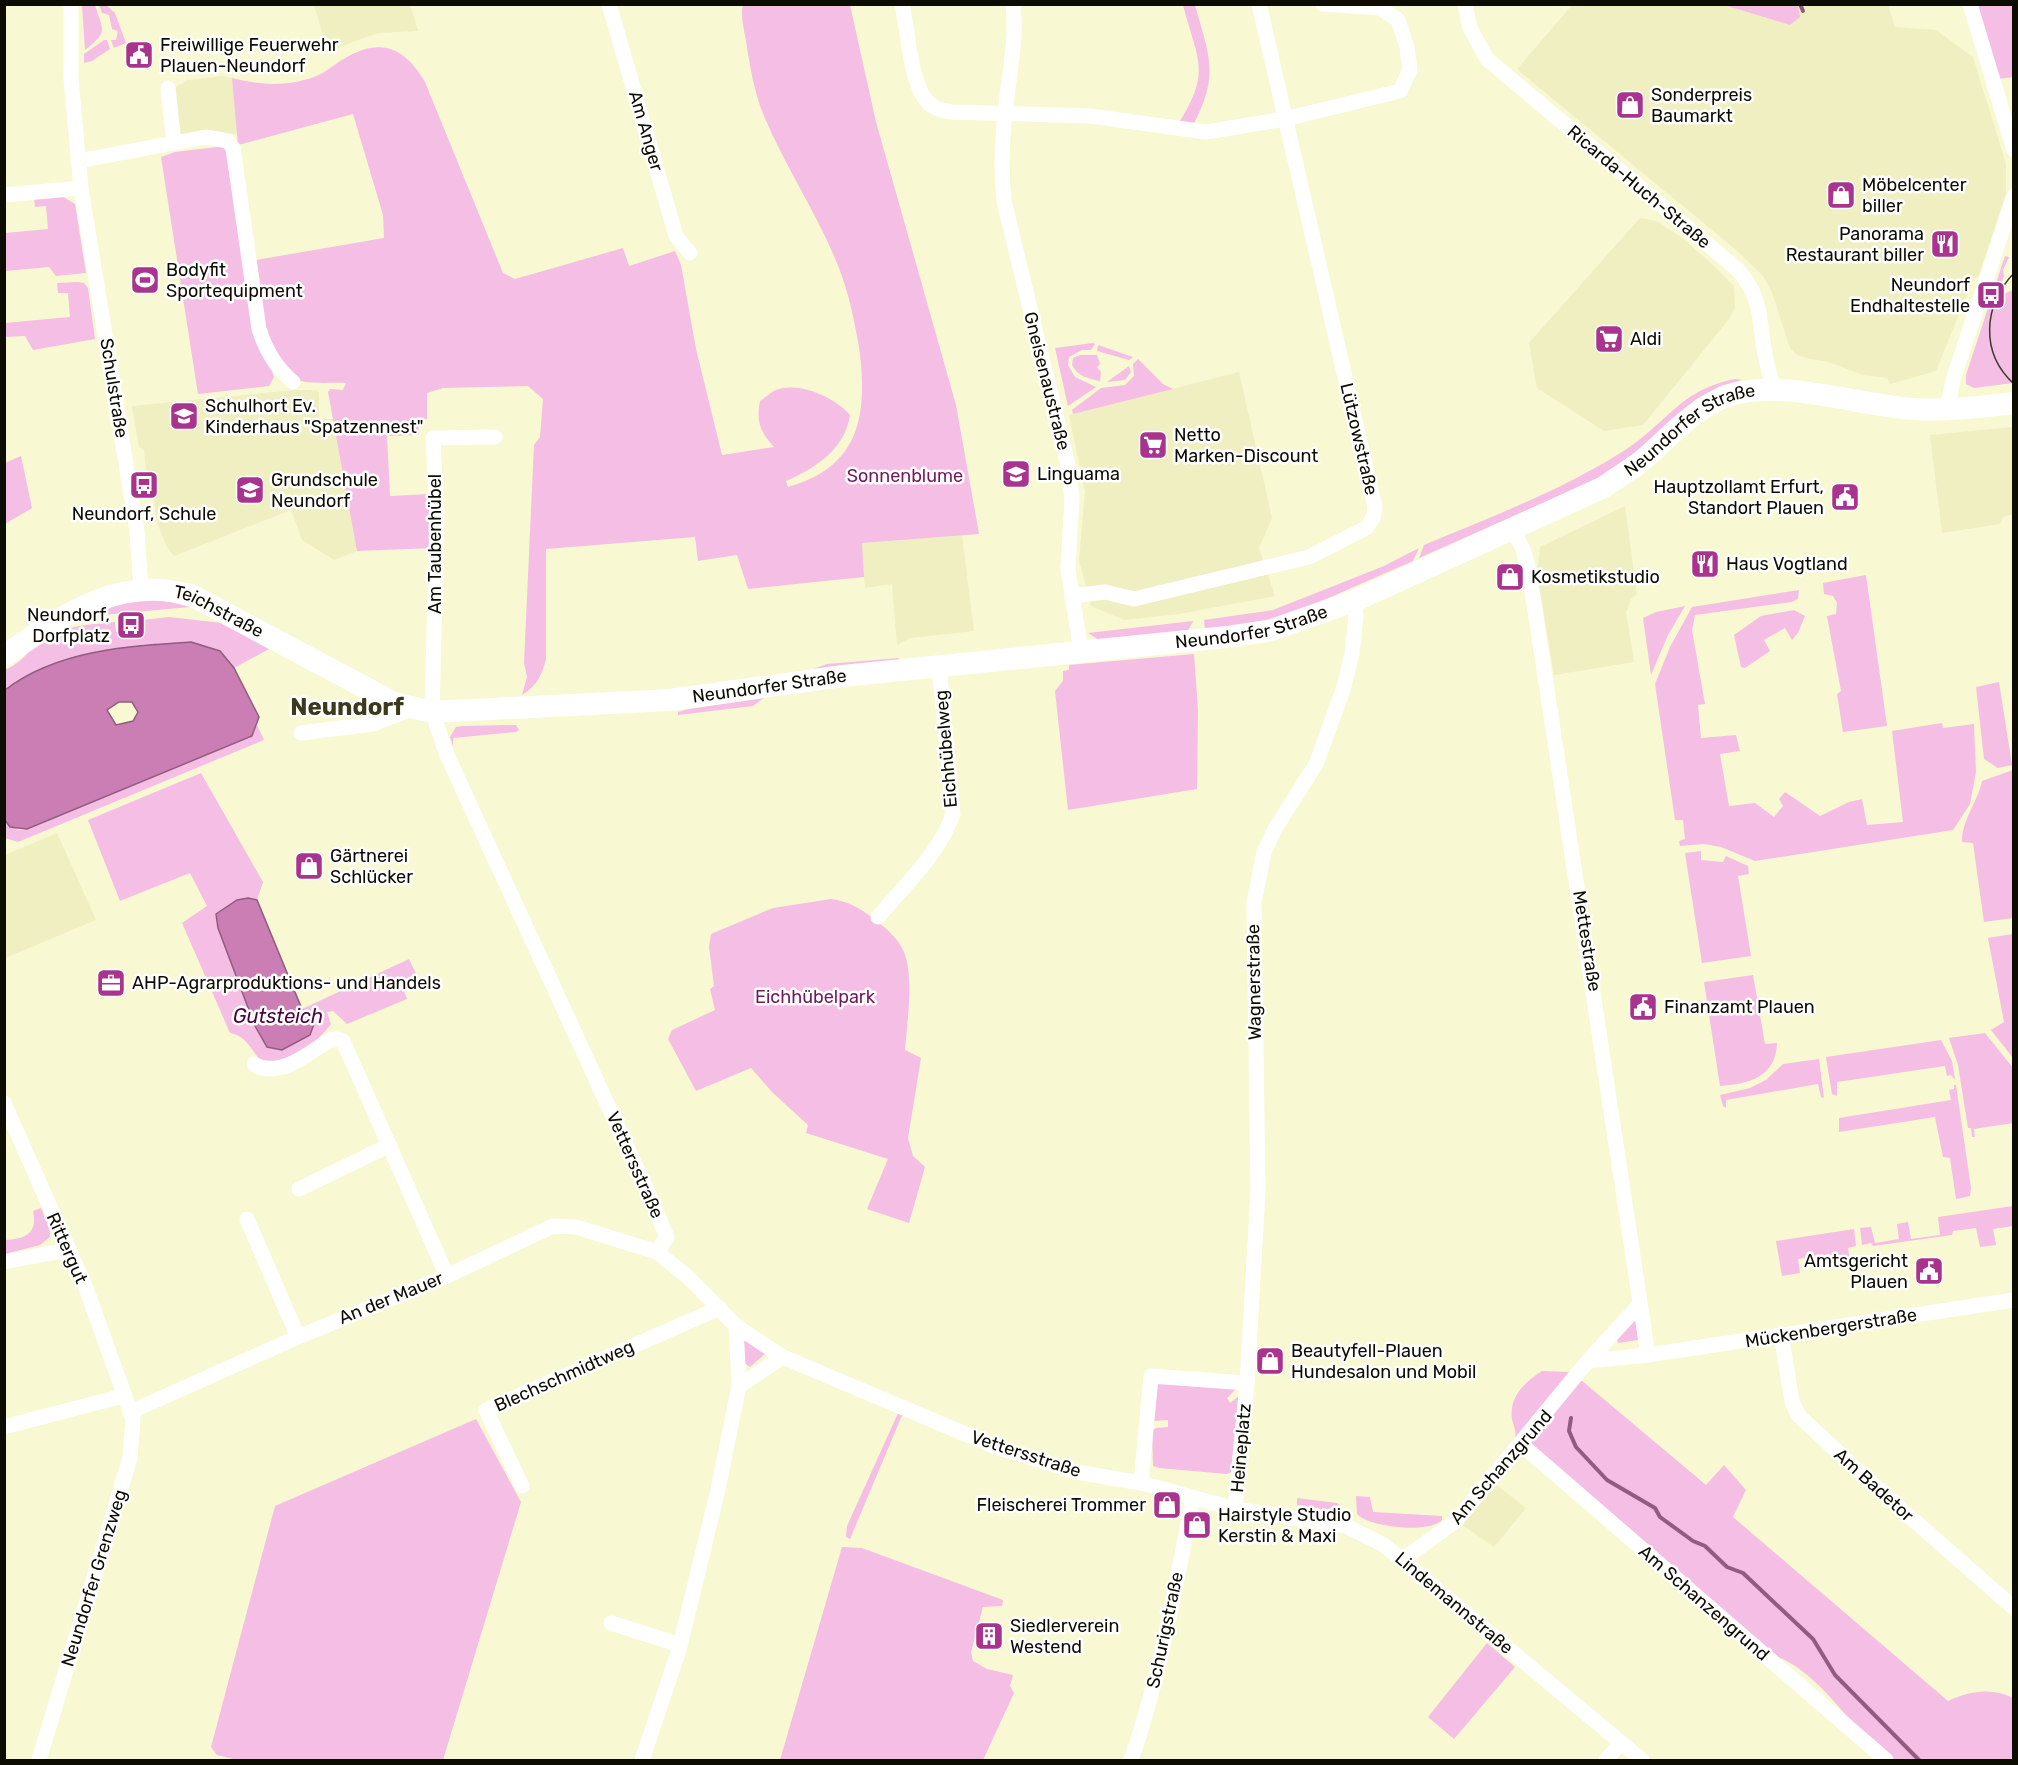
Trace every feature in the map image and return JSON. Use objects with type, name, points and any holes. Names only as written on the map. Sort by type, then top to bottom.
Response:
[{"type":"street","name":"Schulstraße","points":[[71,4],[71,79],[81,188],[136,531],[141,589]]},
{"type":"street","name":"Am Anger","points":[[609,4],[676,236],[690,253]]},
{"type":"street","points":[[902,4],[917,83],[926,100],[935,108],[951,112],[1090,116],[1206,132],[1285,119],[1400,91],[1410,70],[1407,47],[1398,20],[1390,9],[1323,4]]},
{"type":"street","name":"Gneisenaustraße","points":[[1013,4],[1015,38],[1005,113],[1002,175],[1004,201],[1067,461],[1072,498],[1068,569],[1081,651]]},
{"type":"street","name":"Lützowstraße","points":[[1072,596],[1105,592],[1134,599],[1309,557],[1366,528],[1373,518],[1375,507],[1259,4]]},
{"type":"street","name":"Ricarda-Huch-Straße","points":[[1465,4],[1479,48],[1493,65],[1738,270],[1751,284],[1759,304],[1764,350],[1774,391]]},
{"type":"street","points":[[1970,4],[2013,150]]},
{"type":"street","points":[[168,88],[174,142]]},
{"type":"street","points":[[78,160],[206,137],[228,141],[232,148],[259,329],[265,347],[280,371],[293,382]]},
{"type":"street","points":[[4,195],[81,188]]},
{"type":"street","points":[[1947,410],[1953,380],[2013,196]]},
{"type":"street","name":"Neundorfer Straße","points":[[422,710],[670,700],[939,665],[1227,638],[1272,630],[1354,601],[1604,487],[1637,465],[1715,401],[1744,391],[1774,391],[1911,409],[1947,410],[2013,403]]},
{"type":"street","name":"Am Taubenhübel","points":[[422,710],[438,517],[433,438],[495,437]]},
{"type":"street","name":"Mettestraße","points":[[1512,530],[1523,549],[1529,571],[1648,1355]]},
{"type":"street","name":"Teichstraße","points":[[4,656],[86,604],[141,589],[178,591],[193,596],[394,703],[422,710]]},
{"type":"street","name":"Wagnerstraße","points":[[1246,1383],[1258,1191],[1254,903],[1264,852],[1276,826],[1316,764],[1343,690],[1352,654],[1356,615],[1354,601]]},
{"type":"street","name":"Eichhübelweg","points":[[878,916],[941,839],[953,814],[939,665]]},
{"type":"street","points":[[301,733],[373,724],[422,710]]},
{"type":"street","name":"Vettersstraße","points":[[422,710],[447,755],[651,1199],[666,1237],[657,1252],[720,1308],[736,1326],[783,1357],[996,1447],[1076,1472],[1141,1483]]},
{"type":"street","points":[[254,1064],[271,1070],[288,1065],[330,1040],[343,1041],[447,1276]]},
{"type":"street","name":"Rittergut","points":[[4,1103],[66,1250],[86,1288],[123,1396]]},
{"type":"street","points":[[299,1189],[390,1145]]},
{"type":"street","points":[[247,1219],[298,1337]]},
{"type":"street","name":"An der Mauer","points":[[130,1412],[298,1337],[447,1276],[553,1226],[576,1227],[657,1252]]},
{"type":"street","points":[[4,1262],[66,1250]]},
{"type":"street","name":"Mückenbergerstraße","points":[[1648,1355],[2013,1300]]},
{"type":"street","name":"Am Schanzgrund","points":[[1402,1560],[1456,1521],[1522,1445],[1588,1361],[1640,1304]]},
{"type":"street","name":"Blechschmidtweg","points":[[522,1486],[486,1410],[720,1308]]},
{"type":"street","points":[[642,1761],[680,1645],[717,1494],[739,1386],[736,1326]]},
{"type":"street","name":"Am Badetor","points":[[1781,1334],[1792,1401],[1798,1415],[2013,1608]]},
{"type":"street","points":[[1588,1361],[1648,1355]]},
{"type":"street","points":[[739,1386],[783,1357]]},
{"type":"street","name":"Heineplatz","points":[[1151,1376],[1246,1383],[1235,1509],[1141,1483],[1151,1376]]},
{"type":"street","points":[[4,1427],[123,1396]]},
{"type":"street","name":"Neundorfer Grenzweg","points":[[39,1761],[130,1458],[133,1432],[130,1412],[123,1396]]},
{"type":"street","name":"Am Schanzengrund","points":[[1522,1445],[1886,1761]]},
{"type":"street","name":"Schurigstraße","points":[[1131,1761],[1144,1724],[1172,1614],[1193,1498]]},
{"type":"street","name":"Lindemannstraße","points":[[1235,1509],[1346,1526],[1369,1535],[1642,1761]]},
{"type":"street","points":[[611,1623],[680,1645]]},
{"type":"street","points":[[1606,1761],[1621,1743]]},
{"type":"shaded area","points":[[314,5],[410,5],[418,31],[378,33],[328,51]]},
{"type":"shaded area","points":[[1572,5],[1724,5],[1790,25],[1800,17],[1798,5],[1888,5],[1895,27],[1936,30],[1973,57],[2006,164],[2006,193],[1979,275],[1973,280],[1936,371],[1890,384],[1887,378],[1863,375],[1829,362],[1797,355],[1790,348],[1772,292],[1763,276],[1735,249],[1519,71],[1518,68]]},
{"type":"shaded area","points":[[223,76],[232,78],[239,133],[177,139],[172,93],[177,86],[188,80]]},
{"type":"shaded area","points":[[1640,218],[1656,221],[1681,237],[1715,267],[1734,286],[1735,308],[1729,319],[1643,425],[1604,431],[1537,388],[1529,343]]},
{"type":"shaded area","points":[[1239,372],[1272,518],[1259,548],[1275,596],[1179,614],[1124,620],[1091,606],[1079,560],[1085,492],[1069,415]]},
{"type":"shaded area","name":"Grundschule Neundorf","points":[[296,390],[319,392],[319,419],[333,419],[357,551],[334,560],[302,540],[291,510],[174,556],[167,547],[156,520],[152,474],[146,470],[144,449],[139,447],[132,406]]},
{"type":"shaded area","points":[[2013,427],[2013,514],[2003,517],[2000,524],[1942,533],[1930,435]]},
{"type":"shaded area","points":[[1625,506],[1637,594],[1631,599],[1626,612],[1634,662],[1554,675],[1537,573],[1540,547]]},
{"type":"shaded area","points":[[962,535],[974,631],[910,638],[897,645],[892,584],[865,588],[861,543]]},
{"type":"shaded area","points":[[57,833],[96,920],[5,958],[5,855]]},
{"type":"shaded area","points":[[1495,1484],[1526,1508],[1494,1547],[1461,1524]]},
{"type":"green space","name":"Sonnenblume","points":[[743,4],[850,5],[876,122],[956,405],[979,534],[862,543],[864,577],[748,589],[737,555],[698,561],[695,537],[546,549],[546,659],[538,680],[522,695],[527,677],[524,663],[534,445],[540,437],[543,399],[528,386],[443,388],[427,393],[427,419],[418,420],[419,435],[387,436],[390,496],[430,494],[434,548],[357,551],[328,392],[330,389],[343,390],[346,383],[301,381],[284,371],[275,358],[264,325],[256,260],[384,238],[383,215],[353,114],[238,145],[232,78],[263,83],[294,82],[318,75],[355,53],[379,47],[390,49],[408,60],[425,82],[503,273],[515,279],[623,248],[629,266],[675,251],[681,265],[696,349],[722,455],[774,447],[762,431],[759,415],[760,401],[776,390],[806,389],[826,397],[850,415],[842,438],[835,447],[808,470],[786,481],[788,487],[812,478],[831,466],[845,451],[860,415],[862,371],[855,325],[841,273],[820,226],[772,135],[758,98],[743,22]]},
{"type":"green space","points":[[82,5],[95,5],[102,26],[101,35],[85,50]]},
{"type":"green space","points":[[99,5],[106,5],[115,13],[126,43],[114,48],[111,40],[116,40],[118,31],[112,29],[109,15],[102,13]]},
{"type":"green space","points":[[1183,5],[1195,5],[1208,52],[1207,92],[1193,125],[1179,123],[1196,90],[1199,65]]},
{"type":"green space","points":[[1724,5],[1798,5],[1800,17],[1790,25]]},
{"type":"green space","points":[[1977,5],[2013,5],[2013,77],[1999,79]]},
{"type":"green space","points":[[107,40],[110,49],[92,61],[84,63],[84,54]]},
{"type":"green space","points":[[225,146],[252,315],[274,377],[269,386],[198,394],[161,157],[175,152]]},
{"type":"green space","points":[[60,195],[75,204],[86,273],[56,276],[49,267],[5,271],[5,233],[48,229],[46,206],[35,207],[34,197]]},
{"type":"green space","points":[[2005,256],[2009,257],[1996,297],[2013,290],[2013,383],[1974,388],[1966,384],[1966,375]]},
{"type":"green space","points":[[57,283],[84,283],[88,288],[95,339],[33,350],[25,336],[5,337],[5,323],[70,317],[68,293],[58,293]]},
{"type":"green space","points":[[1095,344],[1091,350],[1082,350],[1069,357],[1068,365],[1075,377],[1096,387],[1068,406],[1055,348]]},
{"type":"green space","points":[[1098,345],[1133,357],[1129,360],[1097,351]]},
{"type":"green space","points":[[1080,355],[1097,355],[1100,364],[1097,367],[1101,372],[1100,381],[1084,376],[1075,369],[1072,365],[1073,358]]},
{"type":"green space","points":[[1138,359],[1163,384],[1173,389],[1073,414],[1072,410],[1101,388],[1125,385],[1134,376],[1133,364]]},
{"type":"green space","points":[[1129,366],[1131,372],[1125,380],[1107,382]]},
{"type":"green space","points":[[1735,379],[1742,380],[1720,386],[1695,400],[1646,445],[1595,480],[1419,558],[1424,545],[1525,503],[1574,479],[1637,442],[1687,399],[1716,384]]},
{"type":"green space","points":[[21,456],[32,508],[5,524],[5,463]]},
{"type":"green space","points":[[1419,548],[1413,561],[1301,610],[1253,624],[1205,630],[1204,620],[1273,610],[1384,566]]},
{"type":"green space","points":[[1866,575],[1887,726],[1843,732],[1837,694],[1841,691],[1827,616],[1836,614],[1837,603],[1833,596],[1824,594],[1823,583]]},
{"type":"green space","points":[[1799,590],[1798,599],[1792,602],[1695,615],[1692,630],[1705,704],[1698,705],[1701,738],[1736,735],[1740,751],[1720,754],[1729,806],[1755,803],[1774,817],[1783,806],[1779,799],[1785,792],[1820,816],[1849,802],[1862,799],[1867,825],[1903,822],[1892,731],[1942,723],[1943,728],[1974,724],[1976,772],[1970,804],[1953,830],[1755,861],[1721,847],[1704,844],[1680,846],[1679,841],[1685,839],[1683,820],[1675,820],[1655,684],[1670,647],[1692,607]]},
{"type":"green space","points":[[137,600],[163,600],[190,607],[80,617],[97,609]]},
{"type":"green space","points":[[1685,606],[1668,635],[1651,675],[1643,618],[1656,612]]},
{"type":"green space","points":[[1794,610],[1805,616],[1798,633],[1792,640],[1785,628],[1764,640],[1770,651],[1745,668],[1741,667],[1734,635],[1761,616]]},
{"type":"green space","points":[[169,617],[231,624],[269,649],[234,668],[220,651],[8,687],[5,690],[5,670],[52,634],[78,626],[115,622],[116,632],[134,630],[134,621]]},
{"type":"green space","points":[[1193,621],[1188,631],[1099,640],[1088,633]]},
{"type":"green space","points":[[1194,654],[1198,710],[1197,789],[1068,810],[1055,691],[1063,681],[1063,671],[1069,670],[1069,665]]},
{"type":"green space","points":[[898,658],[900,660],[813,669],[827,664]]},
{"type":"green space","points":[[1999,682],[2012,765],[1998,768],[1984,759],[1976,687]]},
{"type":"green space","points":[[764,698],[753,706],[678,715],[678,712],[689,709]]},
{"type":"green space","points":[[257,725],[264,740],[18,842],[5,838],[4,819],[19,830],[27,829],[252,736]]},
{"type":"green space","points":[[516,725],[519,730],[516,732],[453,738],[453,746],[450,737],[456,727]]},
{"type":"green space","points":[[2013,770],[2013,918],[1984,922],[1973,843],[1962,842],[1962,834],[1982,781]]},
{"type":"green space","points":[[201,773],[263,882],[257,900],[248,898],[216,914],[218,928],[255,1026],[309,1017],[302,1009],[409,959],[419,980],[403,988],[407,999],[347,1024],[333,1011],[327,1012],[331,1024],[325,1032],[299,1052],[279,1060],[259,1059],[243,1039],[230,1033],[182,923],[207,906],[190,873],[120,901],[88,820]]},
{"type":"green space","points":[[1701,851],[1701,860],[1723,862],[1726,856],[1748,866],[1749,874],[1738,876],[1751,956],[1702,963],[1685,853]]},
{"type":"green space","name":"Eichhübelpark","points":[[831,899],[843,901],[873,918],[896,939],[906,958],[909,998],[905,1050],[921,1058],[908,1138],[913,1156],[925,1167],[909,1223],[867,1209],[888,1159],[806,1133],[808,1125],[772,1092],[751,1068],[696,1091],[668,1039],[672,1030],[715,1010],[710,989],[714,986],[709,947],[711,934],[773,908]]},
{"type":"green space","points":[[2014,934],[2013,1058],[1991,1030],[2004,1022],[1988,938]]},
{"type":"green space","points":[[1753,975],[1765,1044],[1777,1043],[1775,1055],[1772,1064],[1759,1076],[1741,1083],[1720,1086],[1704,982]]},
{"type":"green space","points":[[1985,1033],[2013,1068],[2013,1123],[1974,1129],[1975,1137],[1972,1137],[1971,1128],[1968,1128],[1958,1065],[1949,1038]]},
{"type":"green space","points":[[1941,1040],[1952,1061],[1955,1080],[1951,1075],[1947,1076],[1945,1066],[1837,1082],[1837,1096],[1832,1094],[1826,1057]]},
{"type":"green space","points":[[1819,1059],[1824,1098],[1821,1097],[1818,1084],[1726,1100],[1726,1108],[1723,1106],[1720,1095],[1750,1088],[1766,1080],[1783,1064]]},
{"type":"green space","points":[[1956,1085],[1971,1188],[1970,1196],[1956,1199],[1950,1158],[1943,1157],[1935,1117],[1839,1132],[1839,1118],[1951,1100],[1949,1090],[1954,1089]]},
{"type":"green space","points":[[2013,1206],[2013,1226],[1993,1229],[1996,1245],[1980,1247],[1976,1228],[1953,1231],[1952,1235],[1873,1246],[1871,1243],[1862,1245],[1860,1228],[1871,1227],[1875,1243],[1899,1239],[1897,1224],[1908,1222],[1911,1239],[1940,1235],[1938,1217]]},
{"type":"green space","points":[[41,1208],[50,1230],[50,1237],[40,1245],[5,1254],[5,1240],[28,1234],[34,1225],[33,1211]]},
{"type":"green space","points":[[1854,1229],[1856,1246],[1848,1248],[1851,1267],[1833,1269],[1830,1254],[1798,1259],[1800,1273],[1782,1276],[1776,1241]]},
{"type":"green space","points":[[1633,1320],[1636,1322],[1638,1340],[1618,1343],[1617,1339]]},
{"type":"green space","points":[[744,1339],[766,1353],[750,1367],[743,1362]]},
{"type":"green space","points":[[1542,1371],[1569,1372],[1515,1438],[1512,1419],[1513,1403],[1524,1385]]},
{"type":"green space","points":[[1581,1380],[1706,1485],[1724,1465],[1746,1490],[1733,1517],[1948,1701],[1964,1695],[1989,1691],[2013,1698],[2013,1760],[1892,1760],[1803,1671],[1771,1655],[1530,1444]]},
{"type":"green space","points":[[1158,1383],[1236,1389],[1227,1398],[1230,1403],[1239,1396],[1231,1472],[1227,1474],[1153,1466],[1152,1431],[1156,1428],[1168,1427],[1168,1420],[1154,1421]]},
{"type":"green space","points":[[899,1411],[903,1413],[850,1539],[846,1537],[847,1526]]},
{"type":"green space","points":[[476,1419],[521,1502],[443,1760],[237,1760],[217,1755],[211,1747],[275,1506]]},
{"type":"green space","points":[[1356,1496],[1370,1497],[1373,1512],[1442,1516],[1442,1520],[1425,1527],[1412,1528],[1373,1522],[1357,1514]]},
{"type":"green space","points":[[1297,1498],[1337,1503],[1340,1506],[1340,1512],[1297,1505]]},
{"type":"green space","points":[[842,1547],[862,1548],[1003,1600],[1002,1606],[983,1607],[971,1652],[973,1661],[987,1669],[1013,1675],[1010,1686],[1014,1693],[983,1760],[780,1760]]},
{"type":"green space","points":[[1487,1643],[1515,1667],[1454,1739],[1428,1717]]},
{"type":"water","points":[[191,642],[220,651],[234,668],[259,717],[252,736],[27,829],[10,827],[4,819],[5,690],[47,666],[70,658],[118,648]],"holes":[[[119,702],[132,702],[138,712],[133,721],[116,725],[107,710]]]},
{"type":"water","name":"Gutsteich","points":[[248,898],[257,900],[302,1009],[314,1024],[310,1035],[282,1050],[267,1047],[255,1026],[218,928],[216,914],[237,900]]},
{"type":"waterway","points":[[1800,4],[1803,11]]},
{"type":"waterway","points":[[1571,1418],[1569,1431],[1576,1447],[1607,1480],[1655,1508],[1660,1517],[1693,1541],[1705,1546],[1727,1567],[1743,1573],[1813,1639],[1835,1675],[1919,1760]]},
{"type":"tram line","points":[[2014,273],[1996,300],[1991,314],[1990,329],[1995,358],[2003,372],[2014,384]]},
{"type":"place","name":"Freiwillige Feuerwehr Plauen-Neundorf","points":[[139,55]]},
{"type":"place","name":"Sonderpreis Baumarkt","points":[[1630,105]]},
{"type":"place","name":"Möbelcenter biller","points":[[1841,195]]},
{"type":"place","name":"Panorama Restaurant biller","points":[[1945,244]]},
{"type":"place","name":"Bodyfit Sportequipment","points":[[145,280]]},
{"type":"place","name":"Neundorf Endhaltestelle","points":[[1991,295]]},
{"type":"place","name":"Aldi","points":[[1609,339]]},
{"type":"place","name":"Schulhort Ev. Kinderhaus \"Spatzennest\"","points":[[184,416]]},
{"type":"place","name":"Netto Marken-Discount","points":[[1153,445]]},
{"type":"place","name":"Linguama","points":[[1016,474]]},
{"type":"place","name":"Neundorf, Schule","points":[[144,485]]},
{"type":"place","name":"Grundschule Neundorf","points":[[250,490]]},
{"type":"place","name":"Hauptzollamt Erfurt, Standort Plauen","points":[[1845,497]]},
{"type":"place","name":"Haus Vogtland","points":[[1705,564]]},
{"type":"place","name":"Kosmetikstudio","points":[[1510,577]]},
{"type":"place","name":"Neundorf, Dorfplatz","points":[[131,625]]},
{"type":"place","name":"Gärtnerei Schlücker","points":[[309,866]]},
{"type":"place","name":"AHP-Agrarproduktions- und Handels","points":[[111,983]]},
{"type":"place","name":"Finanzamt Plauen","points":[[1643,1007]]},
{"type":"place","name":"Amtsgericht Plauen","points":[[1929,1271]]},
{"type":"place","name":"Beautyfell-Plauen Hundesalon und Mobil","points":[[1270,1361]]},
{"type":"place","name":"Fleischerei Trommer","points":[[1167,1505]]},
{"type":"place","name":"Hairstyle Studio Kerstin & Maxi","points":[[1197,1525]]},
{"type":"place","name":"Siedlerverein Westend","points":[[989,1636]]},
{"type":"district","name":"Neundorf","points":[[347,707]]}]
